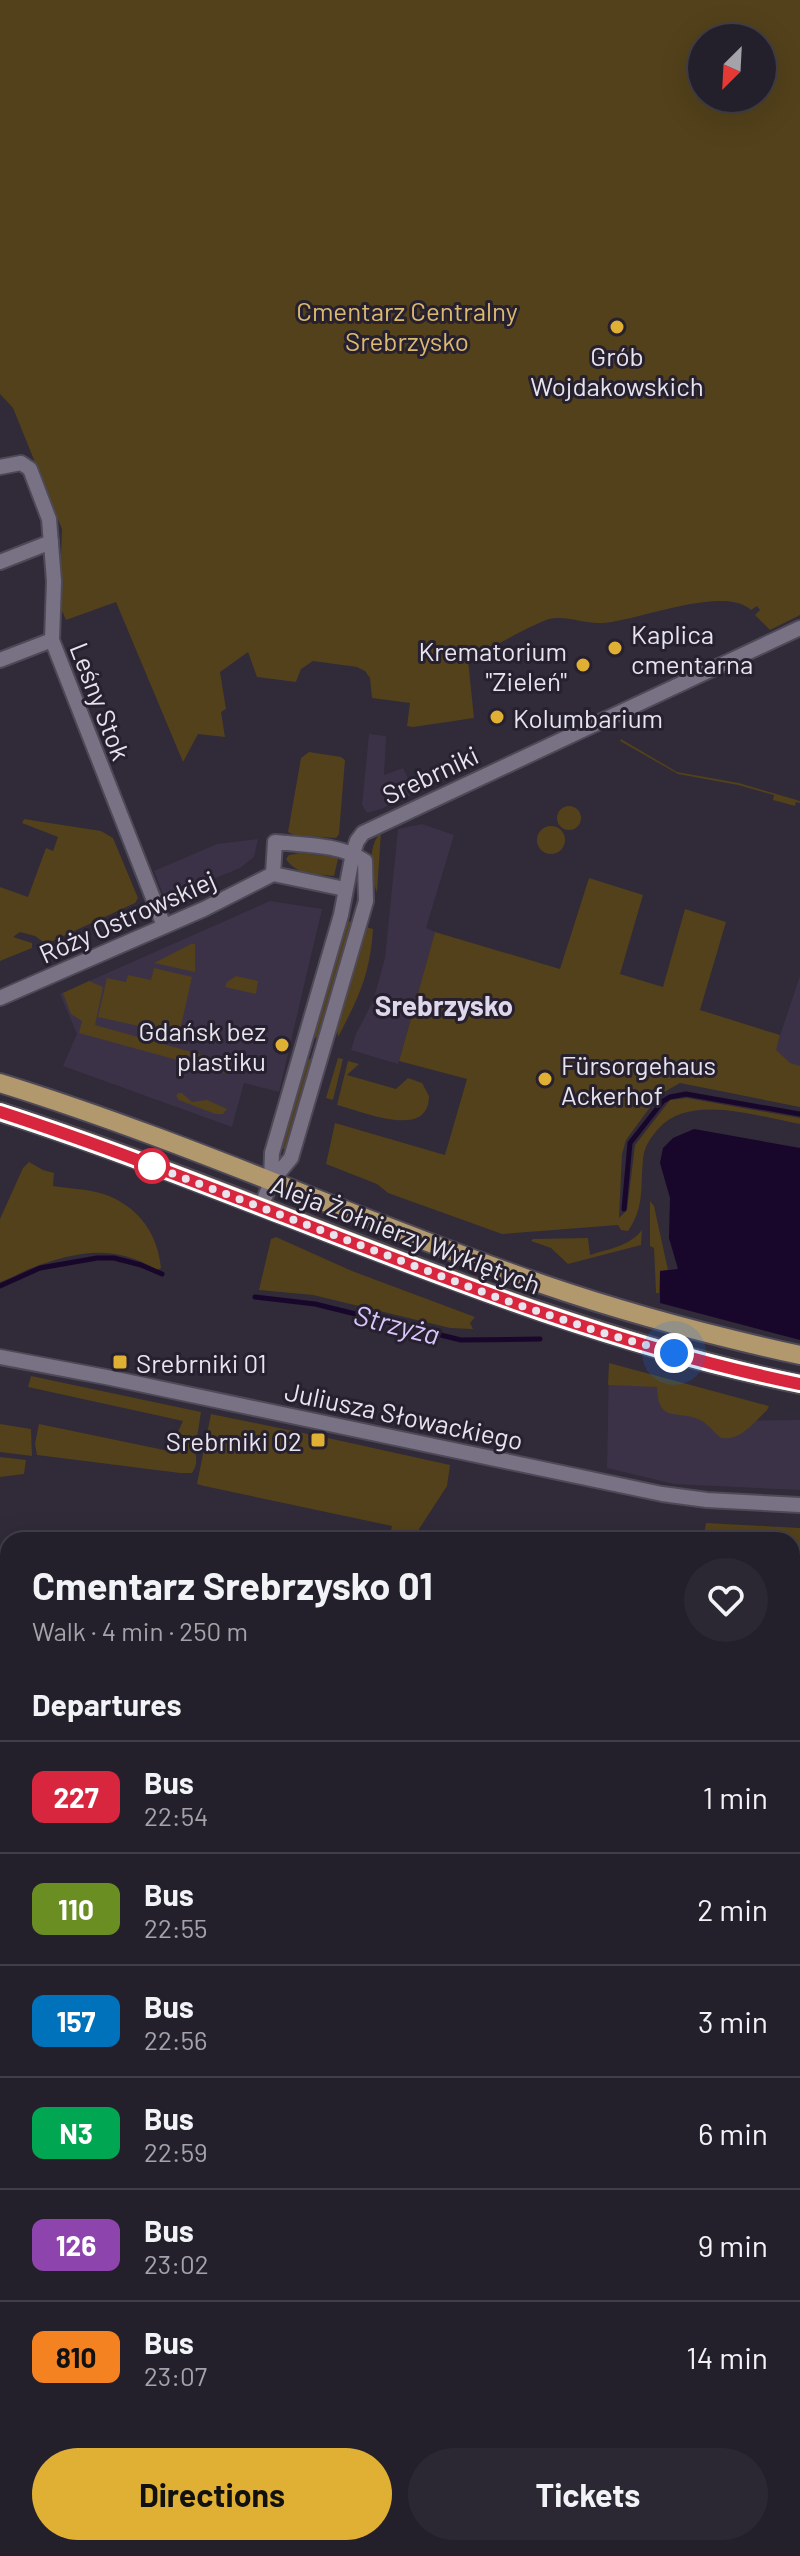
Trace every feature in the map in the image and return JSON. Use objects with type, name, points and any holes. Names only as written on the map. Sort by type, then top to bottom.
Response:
[{"type":"main road","name":"Aleja Żołnierzy Wyklętych","points":[[0,1083],[163,1140],[542,1284],[707,1333],[800,1355]]},
{"type":"main road","name":"Aleja Żołnierzy Wyklętych","points":[[0,1112],[45,1126],[504,1300],[649,1347],[800,1384]]},
{"type":"street","name":"Leśny Stok","points":[[0,467],[21,463],[30,469],[49,519],[54,581],[52,640],[164,926]]},
{"type":"street","points":[[0,562],[51,542]]},
{"type":"street","name":"Srebrniki","points":[[271,1182],[272,1153],[341,915],[353,853],[363,833],[800,628]]},
{"type":"street","points":[[0,660],[52,640]]},
{"type":"street","points":[[345,889],[273,874],[275,842],[353,853]]},
{"type":"street","name":"Srebrniki","points":[[261,1207],[271,1182],[291,1158],[366,901],[365,861],[353,853]]},
{"type":"street","name":"Róży Ostrowskiej","points":[[0,998],[273,874]]},
{"type":"street","points":[[304,1041],[322,1047]]},
{"type":"street","name":"Juliusza Słowackiego","points":[[0,1357],[662,1494],[707,1500],[800,1505]]},
{"type":"shaded area","points":[[369,734],[386,736],[384,775],[403,768],[415,793],[367,813],[362,805]]},
{"type":"shaded area","points":[[422,824],[454,835],[426,928],[435,932],[398,1064],[351,1050],[373,1001],[385,958],[398,829]]},
{"type":"shaded area","points":[[258,839],[254,857],[240,868],[165,899],[154,871],[217,844]]},
{"type":"shaded area","points":[[270,901],[322,909],[279,1092],[244,1083],[232,1127],[63,1066],[77,1034],[60,994]]},
{"type":"shaded area","points":[[800,976],[800,1107],[759,1098]]},
{"type":"shaded area","points":[[694,1129],[800,1148],[800,1340],[660,1303],[660,1271],[678,1269],[669,1238],[670,1198],[660,1163],[663,1148],[673,1138]]},
{"type":"shaded area","points":[[609,1365],[647,1378],[728,1421],[800,1420],[800,1490],[674,1484],[607,1468]]},
{"type":"green space","name":"Cmentarz Centralny Srebrzysko","points":[[0,0],[800,0],[800,615],[770,630],[755,615],[760,610],[757,606],[751,610],[738,603],[721,601],[679,606],[601,623],[559,618],[546,620],[468,660],[474,718],[413,727],[407,726],[410,703],[372,698],[370,678],[357,667],[313,661],[301,669],[296,682],[257,677],[248,652],[220,672],[226,709],[221,712],[225,737],[198,734],[183,762],[116,602],[66,620],[59,604],[62,529],[13,408],[0,394]]},
{"type":"green space","points":[[621,739],[677,772],[739,783],[800,803],[796,802],[795,806],[773,800],[774,795],[738,785],[678,774]]},
{"type":"green space","points":[[309,752],[345,760],[339,834],[336,838],[288,832],[301,758]]},
{"type":"green space","points":[[569,806],[577,810],[581,818],[577,826],[569,830],[561,826],[557,818],[561,810]]},
{"type":"green space","points":[[24,819],[101,831],[113,838],[138,898],[135,903],[46,944],[35,936],[20,932],[13,937],[32,943],[32,948],[0,961],[0,887],[28,897],[46,848],[53,851],[58,837],[22,823]]},
{"type":"green space","points":[[551,826],[561,830],[565,840],[561,850],[551,854],[541,850],[537,840],[541,830]]},
{"type":"green space","points":[[381,832],[377,893],[371,861],[373,845]]},
{"type":"green space","points":[[300,853],[338,859],[334,876],[301,871],[286,859],[289,855]]},
{"type":"green space","points":[[589,878],[643,895],[620,974],[663,987],[685,909],[726,922],[700,1010],[780,1035],[776,1050],[790,1063],[800,1066],[800,1107],[680,1083],[659,1095],[626,1140],[622,1154],[619,1218],[627,1210],[635,1145],[670,1100],[687,1098],[800,1118],[800,1124],[726,1110],[689,1112],[673,1117],[659,1128],[646,1147],[639,1205],[628,1231],[621,1230],[618,1225],[502,1234],[388,1193],[377,1184],[326,1164],[335,1123],[445,1155],[467,1079],[399,1061],[435,932],[560,969]]},
{"type":"green space","points":[[346,921],[352,922],[317,1038],[313,1037]]},
{"type":"green space","points":[[366,927],[373,929],[366,972],[358,997],[338,1037],[337,1030]]},
{"type":"green space","points":[[195,944],[195,972],[154,963]]},
{"type":"green space","points":[[154,968],[192,977],[179,1035],[98,1017],[107,978],[126,982],[128,975],[151,980]]},
{"type":"green space","points":[[236,976],[258,981],[256,994],[225,987]]},
{"type":"green space","points":[[89,981],[103,987],[95,1025],[231,1063],[228,1074],[79,1033],[82,1021],[71,1014],[63,993]]},
{"type":"green space","points":[[310,1058],[312,1063],[286,1150],[281,1148],[305,1064]]},
{"type":"green space","points":[[338,1058],[343,1059],[333,1100],[326,1098]]},
{"type":"green space","points":[[348,1061],[359,1064],[347,1075],[396,1089],[408,1078],[422,1083],[429,1096],[426,1110],[418,1117],[392,1120],[337,1105]]},
{"type":"green space","points":[[178,1093],[192,1102],[207,1100],[227,1109],[223,1114],[215,1114],[179,1100],[176,1096]]},
{"type":"green space","points":[[29,1162],[54,1173],[53,1186],[103,1194],[130,1208],[146,1224],[156,1245],[161,1268],[157,1270],[124,1256],[93,1253],[62,1258],[0,1282],[0,1219],[23,1168]]},
{"type":"green space","points":[[650,1201],[654,1206],[668,1270],[660,1271],[659,1293],[656,1293],[654,1248],[650,1246]]},
{"type":"green space","points":[[642,1230],[641,1245],[568,1264],[551,1248],[531,1241],[588,1238],[590,1255],[625,1243]]},
{"type":"green space","points":[[276,1237],[352,1271],[475,1317],[470,1323],[473,1329],[450,1328],[313,1295],[259,1290],[271,1239]]},
{"type":"green space","points":[[609,1363],[769,1406],[741,1434],[721,1438],[694,1417],[666,1411],[658,1399],[657,1387],[608,1385]]},
{"type":"green space","points":[[31,1376],[201,1412],[194,1470],[192,1473],[180,1473],[37,1455],[35,1444],[39,1424],[169,1451],[183,1421],[28,1387]]},
{"type":"green space","points":[[211,1414],[308,1434],[309,1441],[324,1445],[328,1438],[450,1465],[447,1486],[417,1532],[391,1532],[392,1526],[197,1484]]},
{"type":"green space","points":[[0,1424],[31,1429],[32,1456],[0,1452]]},
{"type":"green space","points":[[0,1457],[26,1460],[24,1474],[0,1477]]},
{"type":"green space","points":[[706,1523],[800,1528],[800,1532],[704,1532]]},
{"type":"waterway","name":"Strzyża","points":[[624,1209],[630,1143],[663,1101],[670,1097],[686,1094],[800,1114]]},
{"type":"waterway","name":"Strzyża","points":[[0,1286],[40,1268],[97,1258],[114,1258],[162,1274]]},
{"type":"waterway","name":"Strzyża","points":[[255,1297],[315,1304],[461,1340],[540,1339]]},
{"type":"bus line","name":"227","points":[[0,1112],[83,1140],[504,1300],[649,1347],[800,1384]]},
{"type":"place","name":"Grób Wojdakowskich","points":[[617,327]]},
{"type":"place","name":"Kaplica cmentarna","points":[[615,648]]},
{"type":"place","name":"Krematorium \"Zieleń\"","points":[[583,665]]},
{"type":"place","name":"Kolumbarium","points":[[497,717]]},
{"type":"place","name":"Gdańsk bez plastiku","points":[[282,1045]]},
{"type":"place","name":"Fürsorgehaus Ackerhof","points":[[545,1079]]},
{"type":"place","name":"Srebrniki 01","points":[[120,1362]]},
{"type":"place","name":"Srebrniki 02","points":[[318,1440]]},
{"type":"district","name":"Srebrzysko","points":[[444,1005]]},
{"type":"route","points":[[152,1166],[142,1162],[504,1300],[674,1353]]}]
